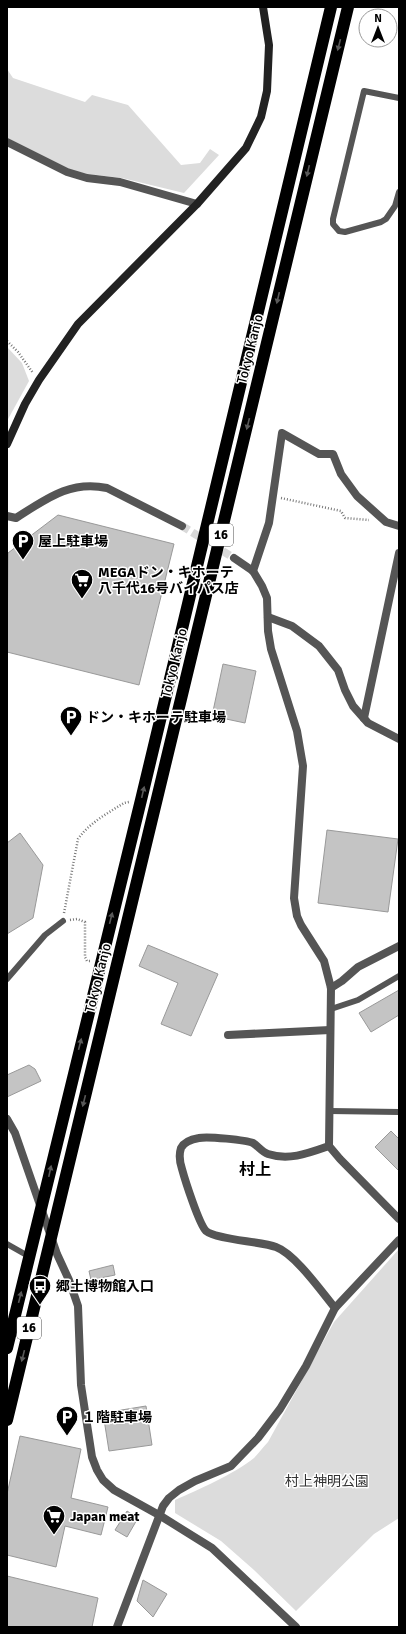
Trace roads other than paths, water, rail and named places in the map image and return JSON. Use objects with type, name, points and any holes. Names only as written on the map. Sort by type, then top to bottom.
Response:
[{"type":"highway","name":"Tokyo Kanjo","points":[[7,1348],[9,1334],[42,1209],[51,1163],[141,800],[331,7]]},
{"type":"highway","name":"Tokyo Kanjo","points":[[7,1420],[348,7]]},
{"type":"street","points":[[7,444],[25,404],[39,380],[78,324],[197,204],[246,148],[261,117],[268,91],[269,45],[263,7]]},
{"type":"street","points":[[7,142],[67,172],[86,178],[120,182],[197,204]]},
{"type":"street","points":[[253,571],[269,523],[282,433],[319,454],[333,454],[341,474],[357,496],[386,522],[399,526]]},
{"type":"street","points":[[7,516],[16,518],[58,493],[70,488],[76,486],[95,485],[107,488],[182,526]]},
{"type":"street","points":[[364,718],[399,553]]},
{"type":"street","points":[[234,558],[253,571],[267,598],[271,649],[297,731],[303,766],[294,898],[295,907],[301,925],[324,961],[331,988],[329,1146],[399,1219]]},
{"type":"street","points":[[268,617],[292,626],[319,646],[338,670],[345,690],[353,706],[368,723],[399,739]]},
{"type":"street","points":[[331,988],[342,981],[358,967],[399,946]]},
{"type":"street","points":[[228,1035],[330,1030]]},
{"type":"street","points":[[7,1119],[15,1133],[57,1254],[69,1280],[78,1306],[81,1386],[92,1457],[96,1470],[103,1480],[114,1490],[212,1548],[296,1627]]},
{"type":"street","points":[[329,1146],[302,1156],[284,1157],[266,1154],[253,1144],[201,1137],[184,1144],[180,1149],[180,1160],[201,1222],[206,1230],[214,1235],[263,1243],[289,1254],[335,1308]]},
{"type":"street","points":[[117,1627],[159,1516],[169,1498],[179,1490],[195,1481],[231,1466],[258,1438],[280,1409],[306,1366],[335,1308],[399,1240]]},
{"type":"lane","points":[[399,98],[364,91],[333,224],[339,231],[345,232],[381,222],[391,212],[399,192]]},
{"type":"lane","points":[[7,979],[45,935],[63,921]]},
{"type":"lane","points":[[331,1009],[358,1000],[399,976]]},
{"type":"lane","points":[[330,1111],[399,1112]]},
{"type":"lane","points":[[7,1129],[15,1133]]},
{"type":"lane","points":[[7,1244],[30,1257]]},
{"type":"tunnel","points":[[182,526],[234,558]]},
{"type":"place","name":"屋上駐車場","points":[[23,560]]},
{"type":"place","name":"MEGAドン・キホーテ 八千代16号バイパス店","points":[[82,600]]},
{"type":"place","name":"ドン・キホーテ駐車場","points":[[71,736]]},
{"type":"place","name":"郷土博物館入口","points":[[40,1306]]},
{"type":"place","name":"１階駐車場","points":[[67,1436]]},
{"type":"place","name":"Japan meat","points":[[54,1536]]},
{"type":"district","name":"村上","points":[[255,1170]]},
{"type":"park label","name":"村上神明公園","points":[[327,1481]]}]
